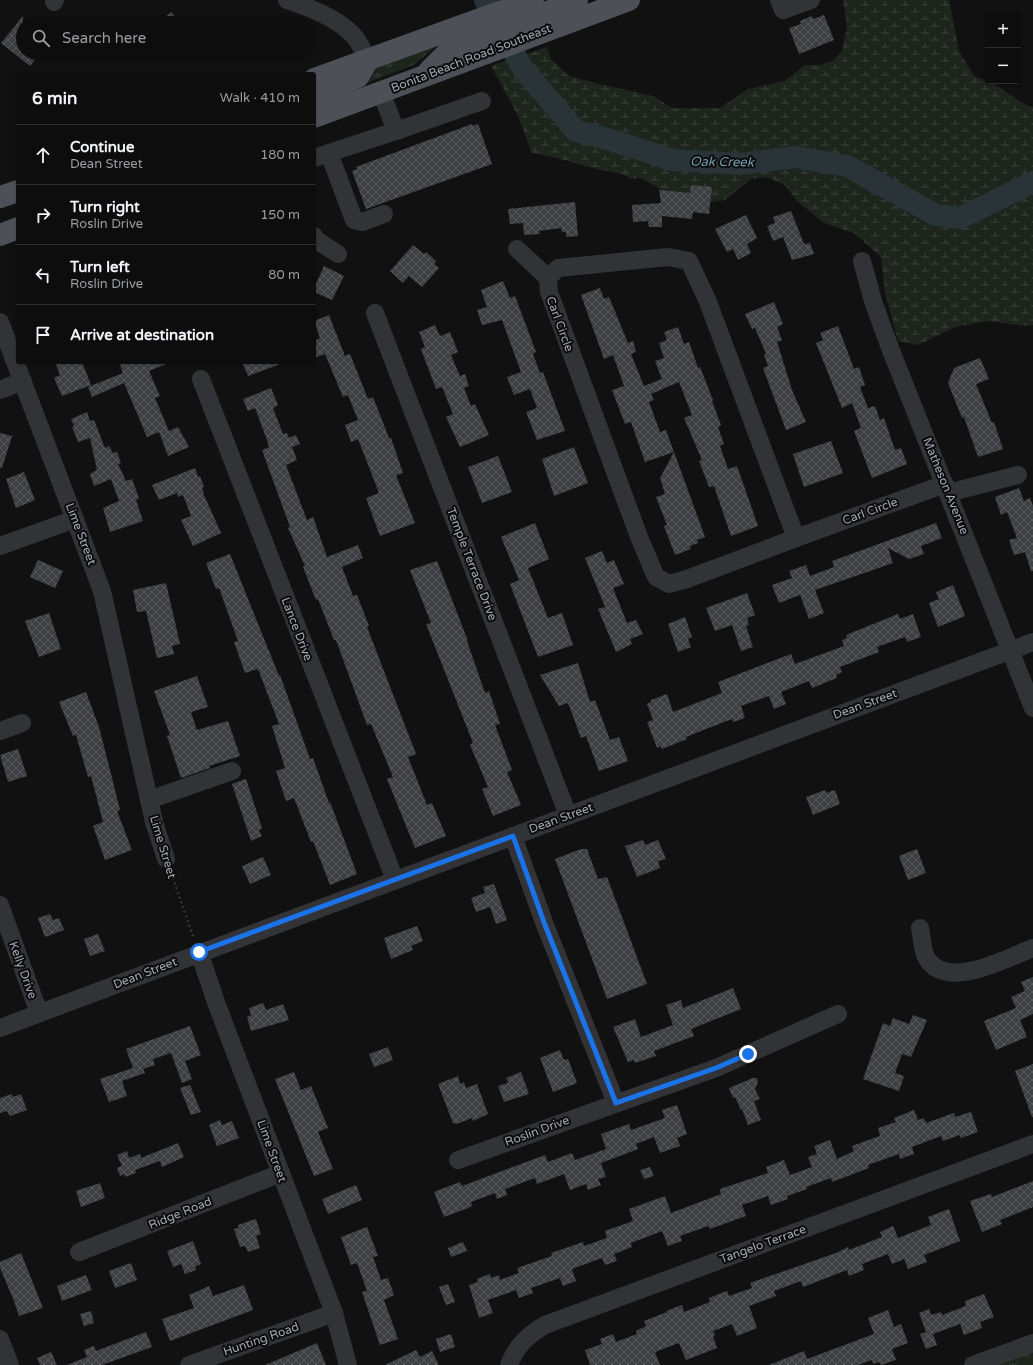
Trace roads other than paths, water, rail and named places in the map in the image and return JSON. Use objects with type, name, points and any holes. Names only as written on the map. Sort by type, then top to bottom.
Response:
[{"type":"main road","points":[[532,13],[565,6],[577,0]]},
{"type":"main road","name":"Bonita Beach Road Southeast","points":[[316,116],[425,75],[480,36],[532,13],[629,0]]},
{"type":"main road","name":"Bonita Beach Road Southeast","points":[[316,78],[368,58],[480,36],[532,13]]},
{"type":"main road","points":[[316,95],[358,77],[368,58]]},
{"type":"main road","points":[[0,198],[16,192]]},
{"type":"main road","points":[[0,235],[16,229]]},
{"type":"street","points":[[287,0],[327,16],[340,25],[352,34],[361,44],[368,58]]},
{"type":"street","points":[[779,0],[783,10],[811,0]]},
{"type":"street","points":[[381,92],[396,131]]},
{"type":"street","points":[[384,214],[362,222],[354,220],[322,156],[482,101]]},
{"type":"street","points":[[316,240],[338,254]]},
{"type":"street","points":[[517,248],[548,278],[558,268],[668,257],[689,260],[708,302],[796,538]]},
{"type":"street","name":"Matheson Avenue","points":[[862,262],[873,301],[890,348],[947,488],[1033,708]]},
{"type":"street","name":"Carl Circle","points":[[548,278],[548,292],[638,537],[656,577],[669,584],[687,579],[796,538],[947,488],[1018,475]]},
{"type":"street","name":"Temple Terrace Drive","points":[[375,313],[568,816]]},
{"type":"street","name":"Lime Street","points":[[0,322],[16,363]]},
{"type":"street","name":"Lime Street","points":[[16,364],[102,591],[150,800],[166,859]]},
{"type":"street","name":"Lance Drive","points":[[201,379],[395,880]]},
{"type":"street","points":[[0,390],[23,381]]},
{"type":"street","points":[[0,546],[75,519]]},
{"type":"street","name":"Dean Street","points":[[0,1028],[199,952],[1033,642]]},
{"type":"street","points":[[0,731],[22,723]]},
{"type":"street","points":[[150,800],[232,771]]},
{"type":"street","points":[[513,836],[545,925],[616,1103]]},
{"type":"street","name":"Kelly Drive","points":[[0,905],[39,1013]]},
{"type":"street","points":[[920,928],[926,958],[936,968],[948,973],[970,971],[1033,948]]},
{"type":"street","name":"Lime Street","points":[[199,952],[217,1005],[334,1313],[348,1365]]},
{"type":"street","name":"Roslin Drive","points":[[458,1160],[716,1068],[838,1014]]},
{"type":"street","name":"Tangelo Terrace","points":[[509,1365],[513,1354],[522,1342],[534,1332],[552,1322],[1033,1144]]},
{"type":"street","name":"Ridge Road","points":[[79,1252],[281,1173]]},
{"type":"street","name":"Hunting Road","points":[[189,1365],[334,1313]]},
{"type":"street","points":[[0,1339],[10,1365]]},
{"type":"street","points":[[973,1365],[1033,1342]]},
{"type":"waterway","name":"Oak Creek","points":[[485,0],[523,69],[576,131],[611,140],[672,160],[741,164],[795,157],[847,166],[936,215],[960,218],[1033,182]]}]
